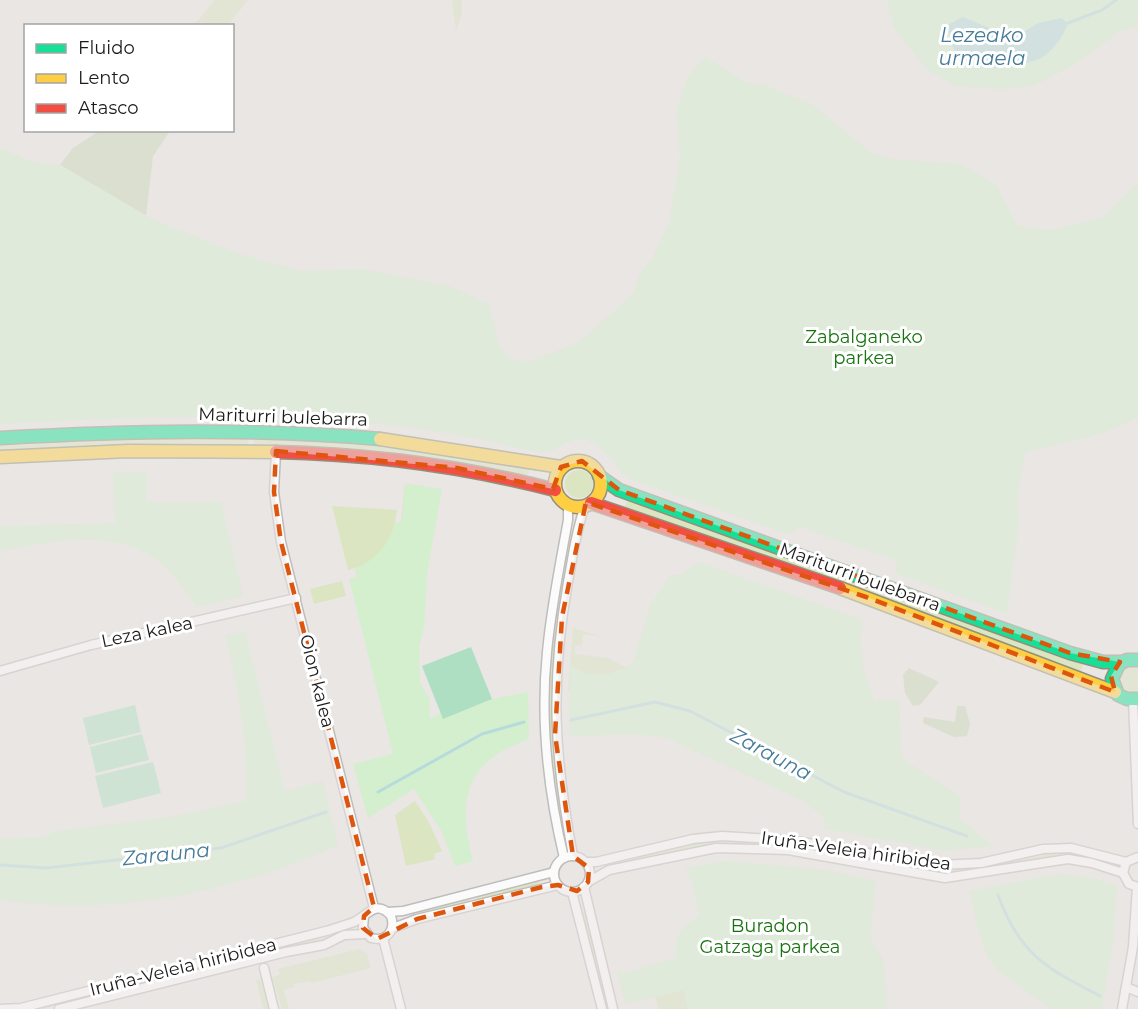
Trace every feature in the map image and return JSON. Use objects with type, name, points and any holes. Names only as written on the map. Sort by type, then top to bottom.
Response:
[{"type":"main road","name":"Mariturri bulebarra","points":[[0,438],[202,431],[333,435],[450,447],[561,468]]},
{"type":"main road","name":"Mariturri bulebarra","points":[[0,457],[100,452],[276,451],[387,459],[457,468],[555,490]]},
{"type":"main road","points":[[582,461],[590,464],[599,476],[600,486],[597,495],[588,504],[568,505],[555,490],[557,474],[568,463],[582,461]]},
{"type":"main road","name":"Mariturri bulebarra","points":[[599,476],[619,490],[1070,653],[1103,662],[1138,660]]},
{"type":"main road","name":"Mariturri bulebarra","points":[[588,504],[856,594],[1115,692],[1121,697],[1136,700]]},
{"type":"main road","points":[[1115,692],[1111,676],[1120,662]]},
{"type":"street","name":"Oion kalea","points":[[276,451],[275,509],[374,908]]},
{"type":"street","points":[[569,857],[559,769],[556,687],[562,617],[579,521],[588,504]]},
{"type":"street","points":[[568,505],[568,520],[546,653],[545,701],[548,773],[569,857]]},
{"type":"street","name":"Leza kalea","points":[[0,670],[102,642],[157,632],[296,598]]},
{"type":"street","points":[[1136,700],[1138,824]]},
{"type":"street","name":"Iruña-Veleia hiribidea","points":[[585,862],[596,862],[693,839],[722,836],[790,840],[940,865],[981,863],[1043,849],[1071,848],[1126,862]]},
{"type":"street","name":"Iruña-Veleia hiribidea","points":[[586,885],[609,870],[695,850],[726,847],[788,850],[945,878],[1068,860],[1092,863],[1123,873]]},
{"type":"street","points":[[558,885],[554,872],[559,861],[569,857],[585,862],[589,868],[586,885],[613,1009]]},
{"type":"street","points":[[1122,1009],[1138,887],[1129,884],[1123,873],[1126,862],[1138,857]]},
{"type":"street","points":[[554,872],[403,911],[388,912],[374,908],[364,916],[362,922],[366,934],[371,938],[383,938],[393,928],[417,919],[558,885],[572,892],[602,1009]]},
{"type":"street","points":[[572,892],[586,885]]},
{"type":"street","points":[[388,912],[393,928]]},
{"type":"street","name":"Iruña-Veleia hiribidea","points":[[0,1009],[38,1004],[330,930],[364,916]]},
{"type":"street","name":"Iruña-Veleia hiribidea","points":[[59,1009],[286,952],[324,945],[344,935],[366,934]]},
{"type":"street","points":[[383,938],[400,1009]]},
{"type":"street","points":[[264,968],[274,1009]]},
{"type":"street","points":[[1126,987],[1138,992]]},
{"type":"highlighted area","points":[[276,451],[457,468],[553,489],[561,467],[582,461],[619,490],[1070,653],[1120,662],[1111,676],[1115,692],[866,597],[586,502],[562,617],[555,735],[573,856],[589,868],[588,882],[577,891],[558,885],[542,887],[417,919],[377,939],[363,928],[364,916],[374,907],[281,542],[274,492]]},
{"type":"green space","points":[[215,0],[248,0],[229,24],[204,24],[203,22],[195,24]]},
{"type":"green space","points":[[452,0],[461,0],[462,14],[456,31]]},
{"type":"green space","points":[[887,0],[1138,0],[1138,26],[1122,30],[1070,67],[1033,86],[1001,89],[955,86],[928,70],[894,29]]},
{"type":"green space","name":"Zabalganeko parkea","points":[[705,57],[747,83],[763,84],[813,105],[872,153],[891,159],[960,164],[976,172],[996,185],[1018,226],[1049,230],[1102,218],[1138,183],[1138,417],[1111,430],[1025,452],[1017,499],[1019,521],[1007,614],[895,573],[897,561],[801,527],[788,534],[632,480],[606,453],[585,440],[574,440],[548,452],[543,452],[470,437],[397,426],[276,418],[138,418],[0,424],[0,148],[33,162],[60,165],[154,220],[240,254],[300,271],[363,269],[450,286],[489,304],[499,346],[512,359],[529,362],[579,342],[633,294],[642,269],[651,261],[670,220],[680,154],[676,111],[687,78]]},
{"type":"green space","points":[[97,132],[169,132],[153,156],[146,216],[60,165],[73,148]]},
{"type":"green space","points":[[198,436],[248,437],[248,446],[0,452],[0,443]]},
{"type":"green space","points":[[254,438],[413,447],[530,468],[527,476],[456,462],[254,447]]},
{"type":"green space","points":[[579,470],[589,474],[593,484],[589,494],[579,498],[569,494],[565,484],[569,474]]},
{"type":"green space","points":[[113,472],[147,472],[147,502],[221,502],[243,596],[197,607],[173,575],[159,561],[142,551],[109,541],[72,540],[0,552],[0,526],[115,523]]},
{"type":"green space","points":[[405,484],[424,486],[402,565],[357,577],[355,568],[348,570],[332,506],[397,510],[395,522],[401,523]]},
{"type":"green space","points":[[405,484],[442,489],[427,573],[424,627],[419,647],[420,683],[429,698],[430,719],[441,713],[443,718],[492,699],[528,692],[529,738],[496,755],[483,766],[475,777],[466,804],[467,832],[473,861],[455,866],[442,832],[414,789],[368,818],[353,764],[393,754],[349,579],[357,577],[355,568],[370,561],[386,544],[395,522],[402,523]]},
{"type":"green space","points":[[628,499],[1060,655],[1083,664],[1081,671],[625,507]]},
{"type":"green space","points":[[571,529],[574,529],[561,607],[554,680],[554,753],[565,832],[561,833],[550,750],[548,711],[557,607]]},
{"type":"green space","points":[[699,562],[641,676],[568,692],[573,628],[604,637],[583,634],[582,646],[575,645],[575,654],[608,658],[627,668],[634,660],[650,606],[670,576],[680,575]]},
{"type":"green space","points":[[699,562],[863,620],[860,634],[863,666],[874,701],[899,699],[902,759],[960,796],[959,818],[993,846],[945,851],[825,829],[824,817],[803,801],[666,738],[642,735],[569,735],[570,666],[587,674],[603,675],[627,668],[634,660],[650,606],[670,576],[680,575]]},
{"type":"green space","points":[[342,581],[346,596],[314,604],[310,589]]},
{"type":"green space","points":[[245,631],[285,791],[323,781],[338,845],[257,876],[173,897],[130,903],[87,905],[0,900],[0,838],[43,837],[57,831],[170,817],[246,801],[246,758],[242,718],[225,636]]},
{"type":"green space","points":[[471,647],[492,699],[443,719],[422,666]]},
{"type":"green space","points":[[1128,667],[1138,668],[1138,693],[1129,694],[1119,684],[1119,675]]},
{"type":"green space","points":[[909,668],[939,682],[920,705],[913,706],[905,693],[903,675]]},
{"type":"green space","points":[[135,705],[141,732],[89,745],[83,718]]},
{"type":"green space","points":[[957,706],[965,706],[970,724],[967,736],[954,737],[923,723],[924,717],[955,722]]},
{"type":"green space","points":[[142,734],[149,760],[96,773],[90,747]]},
{"type":"green space","points":[[153,762],[161,793],[103,808],[95,776]]},
{"type":"green space","points":[[415,801],[428,821],[442,851],[434,854],[435,859],[406,866],[395,815]]},
{"type":"green space","points":[[731,840],[807,846],[934,869],[979,867],[1053,853],[1082,853],[1103,858],[1102,860],[1058,857],[956,872],[934,872],[807,848],[730,843],[686,849],[613,866],[612,862],[693,843]]},
{"type":"green space","name":"Buradon Gatzaga parkea","points":[[724,861],[818,869],[876,881],[870,937],[884,962],[887,1009],[688,1009],[683,990],[625,1004],[617,972],[624,973],[676,958],[677,938],[683,928],[700,916],[689,872],[684,868]]},
{"type":"green space","points":[[1059,874],[1092,878],[1117,886],[1113,942],[1102,1009],[1052,1009],[999,972],[988,958],[981,940],[969,891]]},
{"type":"green space","points":[[538,881],[539,884],[477,900],[476,897]]},
{"type":"green space","points":[[469,899],[470,902],[419,915],[418,911]]},
{"type":"green space","points":[[585,911],[609,1009],[606,1009],[582,912]]},
{"type":"green space","points":[[341,931],[342,934],[266,953],[265,950]]},
{"type":"green space","points":[[359,949],[367,954],[371,968],[311,983],[310,981],[294,984],[294,987],[284,990],[289,1009],[282,1009],[272,978],[280,974],[278,969]]},
{"type":"green space","points":[[258,952],[258,955],[43,1009],[42,1007]]},
{"type":"green space","points":[[264,979],[270,1009],[263,1009],[256,980]]},
{"type":"green space","points":[[678,979],[695,1009],[659,1009],[655,996],[625,1004]]},
{"type":"water","name":"Lezeako urmaela","points":[[963,17],[1004,34],[1022,33],[1038,23],[1061,18],[1068,23],[1050,52],[1040,59],[996,68],[972,64],[962,59],[955,50],[950,39],[949,24]]},
{"type":"waterway","points":[[1068,23],[1102,10],[1116,0]]},
{"type":"waterway","name":"Zarauna","points":[[571,720],[655,702],[690,711],[844,792],[967,836]]},
{"type":"waterway","name":"Zarauna","points":[[378,792],[482,734],[524,722]]},
{"type":"waterway","name":"Zarauna","points":[[0,865],[46,868],[221,848],[326,812]]},
{"type":"waterway","name":"Zarauna","points":[[998,895],[1016,932],[1037,957],[1064,977],[1100,996]]},
{"type":"traffic: fast","points":[[0,438],[237,432],[380,439]]},
{"type":"traffic: fast","points":[[599,476],[619,490],[1070,653],[1103,662],[1120,662]]},
{"type":"traffic: fast","points":[[1138,660],[1127,660],[1119,664],[1112,679],[1118,695],[1127,699],[1138,699]]},
{"type":"traffic: slow","points":[[380,439],[561,467]]},
{"type":"traffic: slow","points":[[0,457],[128,451],[276,452]]},
{"type":"traffic: slow","points":[[578,461],[594,468],[601,484],[594,500],[578,507],[562,500],[555,484],[562,468],[578,461]]},
{"type":"traffic: slow","points":[[840,588],[1115,692]]},
{"type":"traffic: jam","points":[[276,452],[347,455],[417,463],[486,474],[555,490]]},
{"type":"traffic: jam","points":[[591,503],[840,588]]}]
